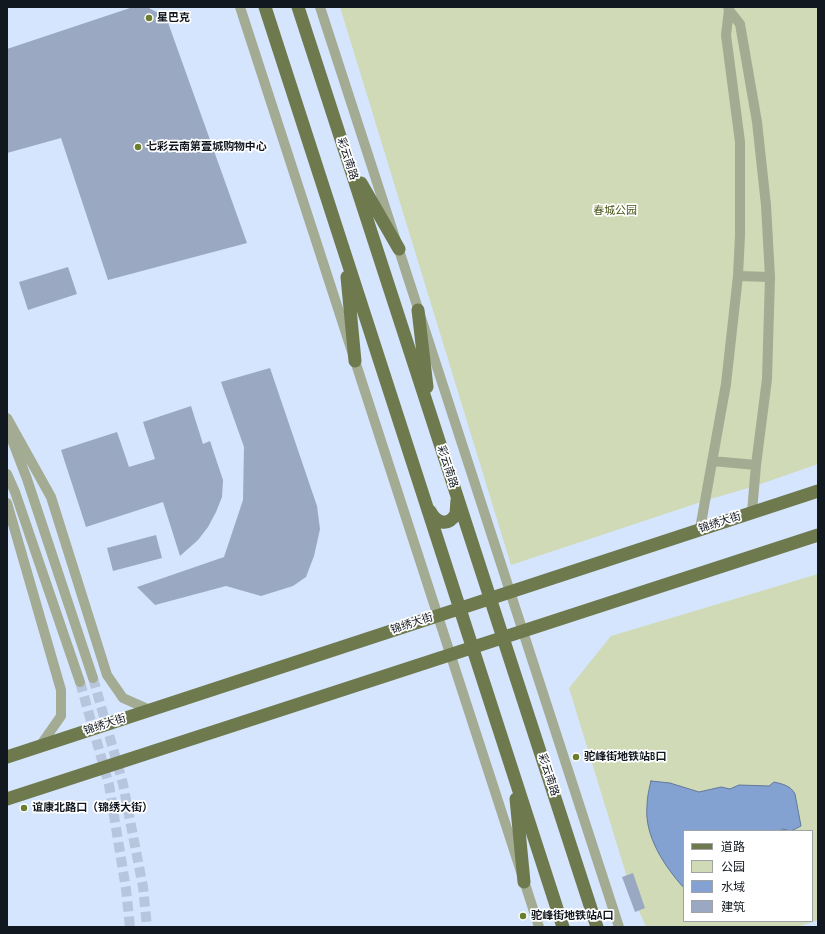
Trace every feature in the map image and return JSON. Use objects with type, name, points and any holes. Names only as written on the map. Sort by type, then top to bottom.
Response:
[{"type":"main road","points":[[265,7],[563,927]]},
{"type":"main road","name":"彩云南路","points":[[298,7],[597,926]]},
{"type":"main road","points":[[347,158],[399,249]]},
{"type":"main road","points":[[344,251],[355,362]]},
{"type":"main road","points":[[418,310],[431,416]]},
{"type":"main road","name":"锦绣大街","points":[[7,757],[818,490]]},
{"type":"main road","points":[[427,506],[434,518],[441,522],[448,521],[456,514],[457,497]]},
{"type":"main road","points":[[7,800],[818,535]]},
{"type":"main road","points":[[514,776],[524,882]]},
{"type":"street","points":[[240,7],[539,927]]},
{"type":"street","points":[[320,7],[619,927]]},
{"type":"street","points":[[700,529],[726,384],[738,276],[740,235],[740,142],[726,35],[729,9]]},
{"type":"street","points":[[729,9],[740,24],[757,122],[766,205],[770,277],[767,379],[756,465],[752,512]]},
{"type":"street","points":[[738,276],[770,277]]},
{"type":"street","points":[[7,418],[51,497],[107,675],[123,698],[150,710]]},
{"type":"street","points":[[7,425],[93,678]]},
{"type":"street","points":[[712,461],[756,465]]},
{"type":"street","points":[[7,474],[18,499],[80,682]]},
{"type":"street","points":[[7,504],[61,690],[61,716],[40,746]]},
{"type":"green space","name":"春城公园","points":[[340,7],[818,7],[818,464],[755,486],[704,501],[511,565]]},
{"type":"green space","points":[[818,574],[818,920],[813,922],[813,830],[683,830],[683,922],[812,922],[797,927],[646,927],[633,897],[569,688],[611,636]]},
{"type":"water","points":[[651,781],[670,783],[699,792],[721,787],[730,789],[739,785],[769,786],[774,782],[789,787],[795,794],[801,826],[793,830],[683,830],[683,887],[663,861],[652,840],[647,817],[648,794]]},
{"type":"building","name":"七彩云南第壹城购物中心","points":[[133,7],[147,7],[166,17],[247,243],[108,280],[61,138],[7,153],[7,49]]},
{"type":"building","points":[[68,267],[77,294],[28,310],[19,282]]},
{"type":"building","points":[[270,368],[317,506],[320,529],[314,556],[306,577],[293,586],[261,596],[226,586],[155,605],[137,587],[224,557],[243,500],[244,447],[221,382]]},
{"type":"building","points":[[191,406],[203,444],[210,441],[223,480],[222,497],[216,512],[208,527],[198,540],[180,556],[163,502],[86,527],[61,450],[117,432],[129,467],[155,459],[143,422]]},
{"type":"building","points":[[156,535],[162,558],[113,571],[107,548]]},
{"type":"building","points":[[633,873],[645,908],[635,912],[622,877]]},
{"type":"tunnel","points":[[93,678],[123,784],[143,887],[147,927]]},
{"type":"tunnel","points":[[80,682],[109,785],[126,889],[130,927]]},
{"type":"place","name":"星巴克","points":[[149,18]]},
{"type":"place","name":"七彩云南第壹城购物中心","points":[[138,147]]},
{"type":"place","name":"驼峰街地铁站B口","points":[[576,757]]},
{"type":"place","name":"谊康北路口（锦绣大街）","points":[[24,808]]},
{"type":"place","name":"驼峰街地铁站A口","points":[[523,916]]}]
